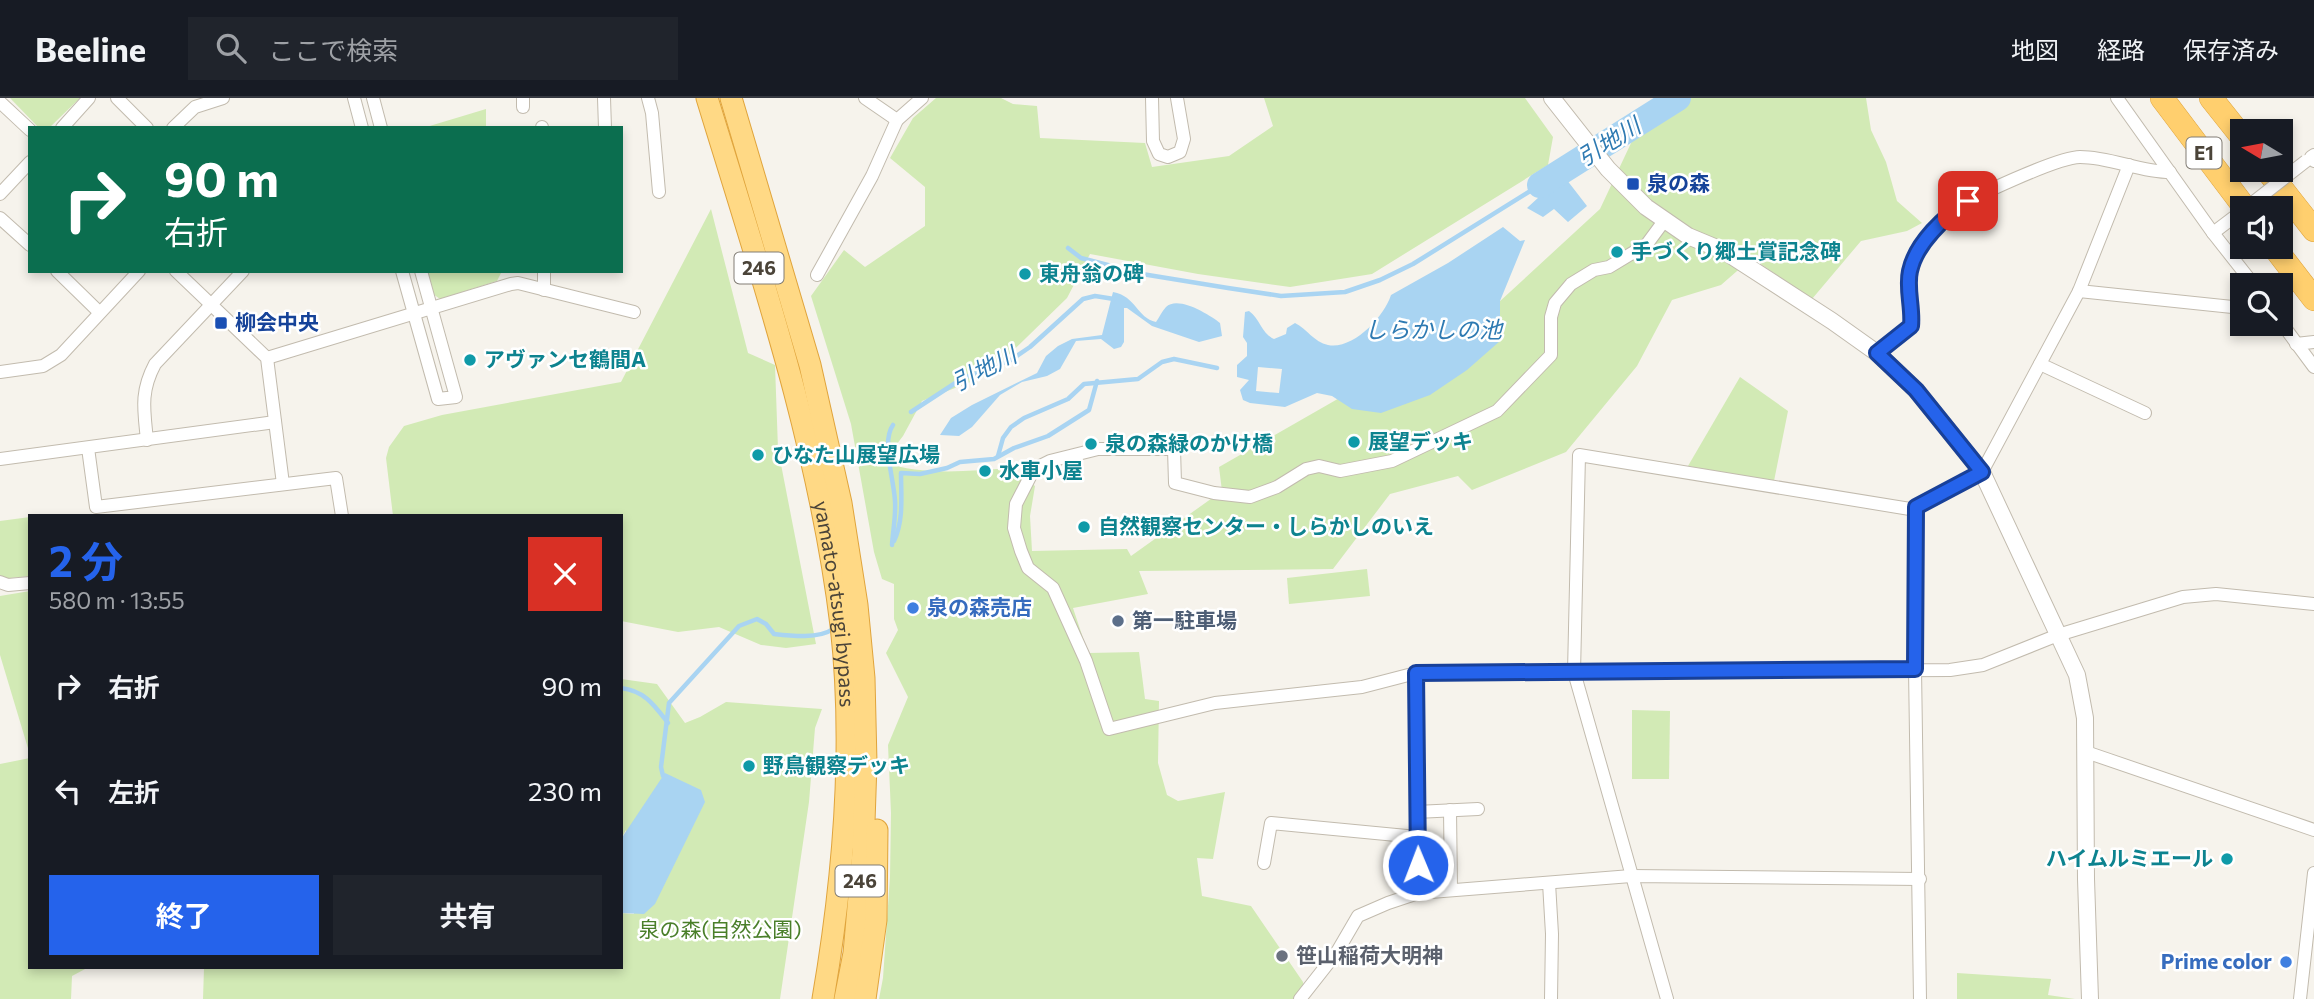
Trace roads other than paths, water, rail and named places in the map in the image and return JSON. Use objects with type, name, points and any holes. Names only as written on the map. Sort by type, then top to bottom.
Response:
[{"type":"highway","name":"246","points":[[695,98],[721,183],[761,276]]},
{"type":"highway","name":"yamato-atsugi bypass","points":[[707,98],[761,276],[817,438],[850,557],[857,764],[863,852],[854,953],[845,999]]},
{"type":"highway","name":"yamato-atsugi bypass","points":[[731,98],[810,365],[817,438]]},
{"type":"highway","name":"246","points":[[746,98],[778,212],[801,340]]},
{"type":"highway","name":"E1","points":[[2162,98],[2234,196]]},
{"type":"highway","name":"E1","points":[[2211,98],[2230,122]]},
{"type":"highway","points":[[2276,182],[2314,230]]},
{"type":"highway","points":[[2283,259],[2314,299]]},
{"type":"highway","name":"246","points":[[809,999],[828,862],[857,764]]},
{"type":"highway","name":"246","points":[[857,764],[877,849],[876,920],[865,999]]},
{"type":"highway","name":"yamato-atsugi bypass","points":[[823,999],[842,851],[857,764]]},
{"type":"street","points":[[64,126],[89,98]]},
{"type":"street","points":[[117,98],[145,126]]},
{"type":"street","points":[[175,126],[195,107],[223,98]]},
{"type":"street","points":[[354,98],[361,126]]},
{"type":"street","points":[[373,98],[380,126]]},
{"type":"street","points":[[604,98],[605,126]]},
{"type":"street","points":[[648,98],[652,113],[659,192]]},
{"type":"street","points":[[864,98],[897,120]]},
{"type":"street","points":[[817,275],[872,176],[897,120],[922,98]]},
{"type":"street","points":[[1152,98],[1153,141],[1159,154],[1168,157],[1180,152],[1184,139],[1177,98]]},
{"type":"street","points":[[1552,98],[1628,190],[1664,220],[1688,236],[1724,251],[1832,320],[1877,353],[1916,390],[1982,472],[2077,675],[2082,697],[2090,999]]},
{"type":"street","points":[[2117,98],[2246,273]]},
{"type":"street","points":[[0,103],[28,128]]},
{"type":"street","points":[[1877,353],[1911,326],[1909,272],[1934,229],[1950,212],[1968,201],[2043,168],[2077,157],[2129,165],[2152,172],[2170,172]]},
{"type":"street","points":[[2261,196],[2311,159]]},
{"type":"street","points":[[0,194],[28,164]]},
{"type":"street","points":[[1667,999],[1574,672],[1579,455],[1910,509],[1916,507],[1982,472],[2079,291],[2129,165]]},
{"type":"street","points":[[0,218],[28,244]]},
{"type":"street","points":[[1664,220],[1647,244],[1609,267],[1594,270],[1571,284],[1555,303],[1551,317],[1552,355],[1497,411],[1392,461],[1340,471],[1319,466],[1306,469],[1277,487],[1250,497],[1214,493],[1175,483],[1174,449],[1098,449],[1050,461],[1034,469],[1016,504],[1014,528],[1028,568],[1053,589],[1086,661],[1109,729],[1215,703],[1362,687],[1416,673],[1968,668],[2058,635],[2183,597],[2216,594],[2314,604]]},
{"type":"street","points":[[2216,231],[2230,220]]},
{"type":"street","points":[[59,273],[99,312]]},
{"type":"street","points":[[0,372],[43,366],[61,355],[137,273]]},
{"type":"street","points":[[178,273],[267,358],[283,484]]},
{"type":"street","points":[[147,440],[143,403],[146,381],[155,364],[241,273]]},
{"type":"street","points":[[403,273],[438,399],[456,397],[422,273]]},
{"type":"street","points":[[544,273],[544,290]]},
{"type":"street","points":[[267,358],[510,284],[634,312]]},
{"type":"street","points":[[2079,291],[2230,307]]},
{"type":"street","points":[[2305,343],[2314,367]]},
{"type":"street","points":[[2040,364],[2145,413]]},
{"type":"street","points":[[0,459],[275,422]]},
{"type":"street","points":[[88,448],[96,507],[337,478],[342,514]]},
{"type":"street","points":[[1916,507],[1915,669],[1920,999]]},
{"type":"street","points":[[0,582],[8,585],[28,583]]},
{"type":"street","points":[[1416,673],[1418,893]]},
{"type":"street","points":[[2085,752],[2314,830]]},
{"type":"street","points":[[1416,812],[1478,809]]},
{"type":"street","points":[[1450,810],[1451,890]]},
{"type":"street","points":[[1264,863],[1271,823],[1417,837]]},
{"type":"street","points":[[2300,999],[2314,873]]},
{"type":"street","points":[[1300,999],[1337,953],[1358,916],[1418,893],[1631,876],[1920,879]]},
{"type":"street","points":[[1549,883],[1552,934],[1551,999]]},
{"type":"water","points":[[1563,175],[1587,206],[1568,222],[1554,209],[1543,217],[1527,208]]},
{"type":"water","name":"しらかしの池","points":[[1503,227],[1520,241],[1525,240],[1500,301],[1500,341],[1467,370],[1430,395],[1381,413],[1352,409],[1332,396],[1317,393],[1285,407],[1243,400],[1240,390],[1249,380],[1237,377],[1237,365],[1247,356],[1247,343],[1243,337],[1245,312],[1253,314],[1267,334],[1274,339],[1286,334],[1287,328],[1295,323],[1323,343],[1338,345],[1357,337],[1375,322],[1391,295],[1448,263]]},
{"type":"water","points":[[1113,292],[1127,298],[1144,316],[1156,322],[1171,304],[1178,303],[1194,308],[1220,323],[1222,336],[1199,342],[1152,326],[1124,308],[1124,342],[1121,347],[1114,349],[1101,339],[1076,341],[1060,369],[1047,376],[1022,382],[1000,395],[972,427],[959,436],[940,435],[951,418],[1037,373],[1046,356],[1058,346],[1072,339],[1102,335]]},
{"type":"water","points":[[665,773],[701,790],[705,802],[655,904],[644,914],[623,913],[623,836]]},
{"type":"waterway","name":"引地川","points":[[1540,185],[1678,98]]},
{"type":"waterway","points":[[1068,248],[1081,258],[1142,274],[1228,288],[1281,296],[1345,292],[1380,280],[1413,264],[1540,185],[1547,196]]},
{"type":"waterway","name":"引地川","points":[[911,412],[963,378],[1011,360],[1030,347],[1083,299],[1095,296],[1114,299]]},
{"type":"waterway","points":[[998,456],[1003,438],[1011,427],[1024,418],[1068,399],[1084,384],[1138,379],[1162,362],[1174,359],[1217,368]]},
{"type":"waterway","points":[[894,541],[901,516],[901,473],[920,474],[960,462],[994,459],[1014,448],[1048,436],[1089,410],[1097,381]]},
{"type":"waterway","name":"引地川","points":[[892,545],[895,501],[888,441],[893,425]]},
{"type":"waterway","name":"引地川","points":[[666,778],[661,767],[669,703],[739,626],[757,619],[766,624],[774,634],[797,636],[813,636],[833,629]]},
{"type":"waterway","points":[[623,688],[643,696],[668,723]]},
{"type":"place","name":"泉の森","points":[[1633,184]]},
{"type":"place","name":"手づくり郷土賞記念碑","points":[[1617,252]]},
{"type":"place","name":"東舟翁の碑","points":[[1025,274]]},
{"type":"place","name":"柳会中央","points":[[221,323]]},
{"type":"place","name":"アヴァンセ鶴間A","points":[[470,360]]},
{"type":"place","name":"展望デッキ","points":[[1354,442]]},
{"type":"place","name":"泉の森緑のかけ橋","points":[[1091,444]]},
{"type":"place","name":"ひなた山展望広場","points":[[758,455]]},
{"type":"place","name":"水車小屋","points":[[985,471]]},
{"type":"place","name":"自然観察センター・しらかしのいえ","points":[[1084,527]]},
{"type":"place","name":"泉の森売店","points":[[913,608]]},
{"type":"place","name":"第一駐車場","points":[[1118,621]]},
{"type":"place","name":"野鳥観察デッキ","points":[[749,766]]},
{"type":"place","name":"ハイムルミエール","points":[[2227,859]]},
{"type":"place","name":"笹山稲荷大明神","points":[[1282,956]]},
{"type":"place","name":"Prime color","points":[[2286,962]]},
{"type":"park label","name":"泉の森(自然公園)","points":[[720,930]]}]
